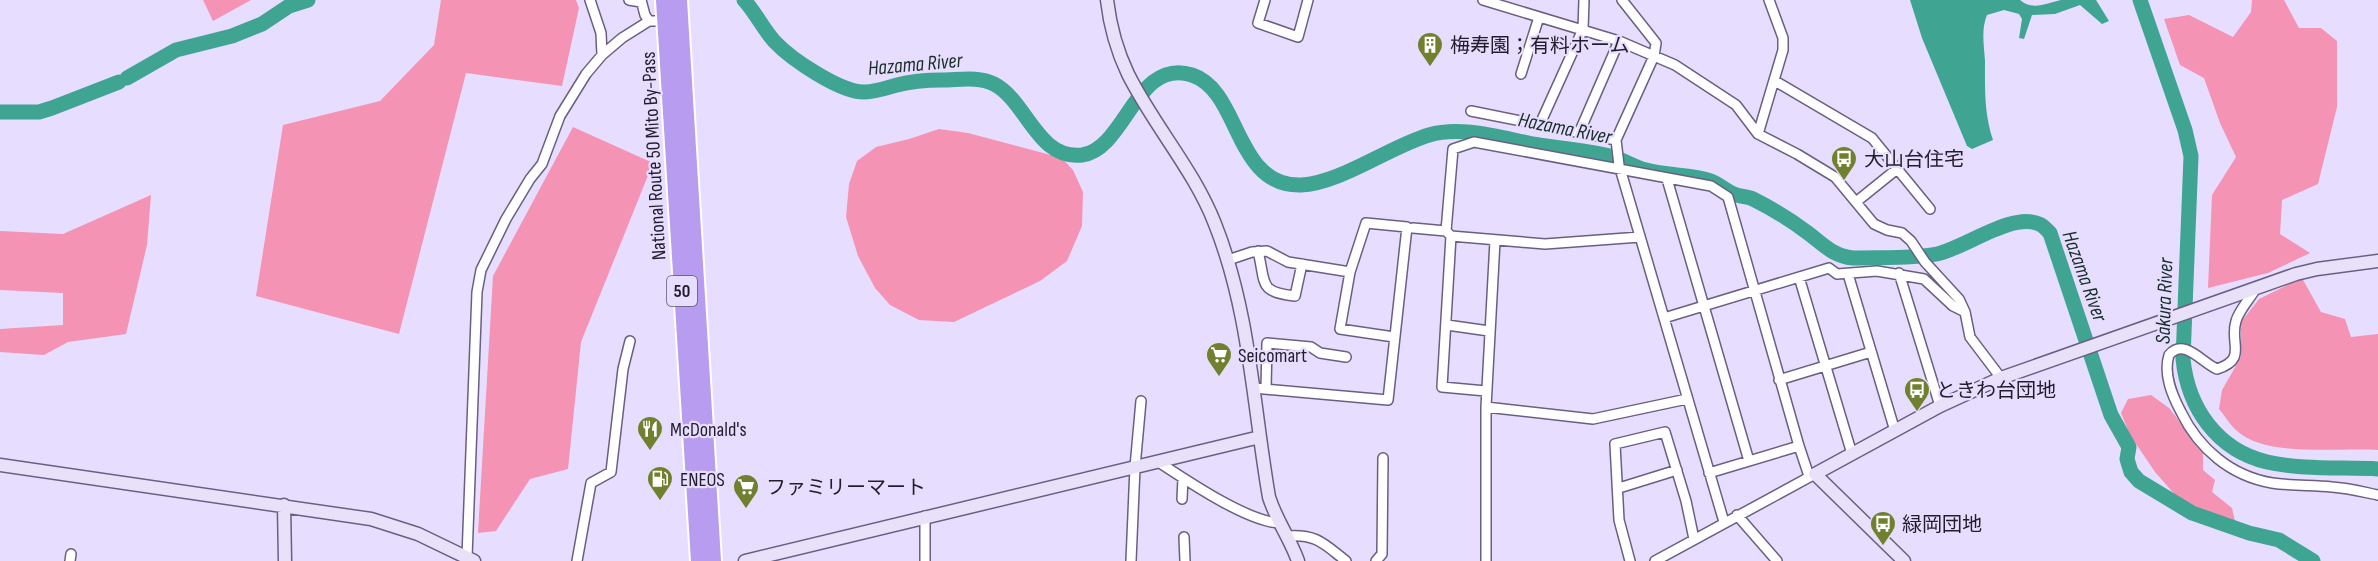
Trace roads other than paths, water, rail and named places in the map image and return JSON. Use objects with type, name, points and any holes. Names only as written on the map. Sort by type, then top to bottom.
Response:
[{"type":"highway","name":"National Route 50 Mito By-Pass","points":[[664,0],[699,561]]},
{"type":"highway","name":"National Route 50 Mito By-Pass","points":[[679,0],[712,561]]},
{"type":"street","points":[[590,0],[601,33],[602,55]]},
{"type":"street","points":[[629,0],[641,1],[649,21]]},
{"type":"street","points":[[1107,0],[1113,34],[1128,74],[1200,190],[1216,226],[1228,261],[1260,388]]},
{"type":"street","points":[[1265,0],[1258,23],[1298,37],[1308,0]]},
{"type":"street","points":[[1483,0],[1584,29],[1676,65],[1736,105],[1758,134],[1835,177],[1875,224],[1887,230],[1902,233],[1959,299],[1965,312],[1970,337],[2001,378]]},
{"type":"street","points":[[1540,124],[1584,29],[1584,0]]},
{"type":"street","points":[[1622,0],[1656,43],[1654,56],[1617,144],[1620,168],[1724,522]]},
{"type":"street","points":[[1758,134],[1784,50],[1783,38],[1769,0]]},
{"type":"street","points":[[1521,74],[1539,17]]},
{"type":"street","points":[[0,465],[354,516],[393,525],[436,541],[470,559],[477,292],[481,270],[506,219],[530,179],[542,164],[560,116],[586,74],[602,55],[622,38],[649,21],[666,21]]},
{"type":"street","points":[[1579,133],[1619,42]]},
{"type":"street","points":[[1775,81],[1872,138],[1930,209]]},
{"type":"street","points":[[1471,111],[1540,124],[1617,144]]},
{"type":"street","points":[[1486,392],[1442,387],[1447,325],[1448,234],[1453,149],[1474,142],[1711,186],[1728,197],[1779,380],[1808,473],[1815,474],[1904,561]]},
{"type":"street","points":[[1856,202],[1897,169]]},
{"type":"street","points":[[1667,179],[1749,461]]},
{"type":"street","points":[[1260,388],[1388,400],[1407,227],[1366,223],[1350,272],[1340,329],[1394,337]]},
{"type":"street","points":[[1413,228],[1494,241],[1545,244],[1640,237]]},
{"type":"street","points":[[1486,561],[1486,392],[1494,241]]},
{"type":"street","points":[[1228,261],[1258,251],[1267,251],[1288,262],[1350,272]]},
{"type":"street","points":[[1258,251],[1267,288],[1273,294],[1295,296],[1302,264]]},
{"type":"street","points":[[1655,561],[1940,406],[2001,378],[2196,308],[2317,269],[2378,261]]},
{"type":"street","points":[[1664,318],[1828,267],[1837,274],[1877,271],[1924,279],[1953,306],[1965,312]]},
{"type":"street","points":[[1848,273],[1895,431]]},
{"type":"street","points":[[1899,273],[1940,406]]},
{"type":"street","points":[[1799,277],[1852,454]]},
{"type":"street","points":[[2256,288],[2236,321],[2236,354],[2228,365],[2217,369],[2206,365],[2197,355],[2186,350],[2175,349],[2166,362],[2173,398],[2197,439],[2224,463],[2245,475],[2273,483],[2335,487],[2378,495]]},
{"type":"street","points":[[1447,325],[1489,331]]},
{"type":"street","points":[[577,561],[591,483],[611,472],[623,369],[630,341]]},
{"type":"street","points":[[1298,561],[1269,497],[1260,437],[1260,388],[1267,343],[1311,347],[1320,353],[1346,357]]},
{"type":"street","points":[[1779,380],[1871,352]]},
{"type":"street","points":[[1486,407],[1593,419],[1687,399]]},
{"type":"street","points":[[1131,561],[1135,466],[1141,401]]},
{"type":"street","points":[[1630,561],[1619,519],[1615,444],[1665,432],[1694,539]]},
{"type":"street","points":[[745,561],[1260,437]]},
{"type":"street","points":[[1708,473],[1799,446]]},
{"type":"street","points":[[1376,561],[1382,554],[1383,458]]},
{"type":"street","points":[[1157,461],[1243,511],[1266,522],[1279,523]]},
{"type":"street","points":[[1619,488],[1677,470]]},
{"type":"street","points":[[1182,499],[1183,477]]},
{"type":"street","points":[[284,505],[285,561]]},
{"type":"street","points":[[1737,515],[1777,561]]},
{"type":"street","points":[[925,516],[925,561]]},
{"type":"street","points":[[1288,536],[1309,536],[1318,539],[1346,561]]},
{"type":"street","points":[[1184,537],[1185,561]]},
{"type":"waterway","name":"Hazama River","points":[[127,78],[176,50],[232,36],[262,24],[289,6],[308,0]]},
{"type":"waterway","name":"Hazama River","points":[[744,0],[782,49],[804,66],[830,81],[855,91],[865,92],[920,81],[982,80],[994,84],[1005,92],[1043,139],[1054,148],[1067,154],[1082,155],[1097,149],[1110,137],[1144,91],[1157,79],[1173,73],[1192,75],[1208,84],[1220,99],[1250,155],[1263,171],[1279,182],[1301,185],[1316,183],[1348,172],[1398,147],[1429,135],[1442,132],[1470,132],[1601,154],[1646,170],[1711,181],[1731,193],[1760,203],[1795,224],[1824,246],[1846,257],[1927,256],[1948,250],[2002,227],[2028,222],[2039,224],[2050,233],[2111,415],[2129,447],[2127,459],[2131,472],[2139,481],[2192,513],[2249,533],[2279,540],[2313,561]]},
{"type":"waterway","name":"Sakura River","points":[[2140,0],[2185,130],[2191,156],[2183,359],[2191,394],[2199,410],[2208,424],[2233,448],[2267,462],[2308,467],[2378,469]]},
{"type":"waterway","name":"Hazama River","points":[[0,112],[39,112],[119,82]]},
{"type":"place","name":"梅寿園；有料ホーム","points":[[1430,68]]},
{"type":"place","name":"大山台住宅","points":[[1844,182]]},
{"type":"place","name":"Seicomart","points":[[1219,378]]},
{"type":"place","name":"ときわ台団地","points":[[1917,413]]},
{"type":"place","name":"McDonald's","points":[[650,452]]},
{"type":"place","name":"ENEOS","points":[[660,502]]},
{"type":"place","name":"ファミリーマート","points":[[746,510]]},
{"type":"place","name":"緑岡団地","points":[[1883,547]]}]
